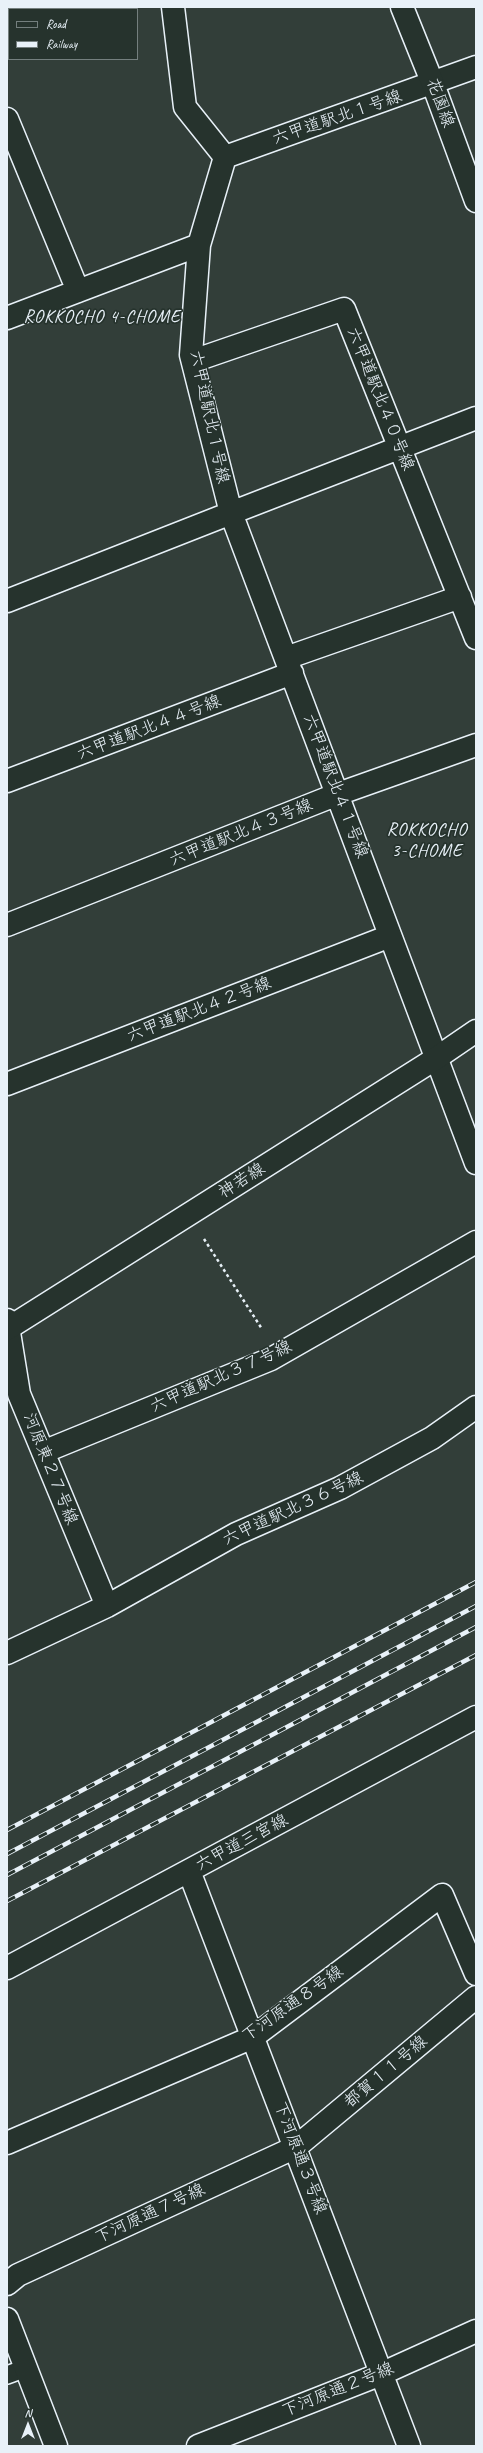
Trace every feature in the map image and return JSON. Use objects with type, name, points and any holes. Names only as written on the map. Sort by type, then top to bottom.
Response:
[{"type":"street","points":[[173,7],[185,107],[225,157]]},
{"type":"street","name":"花園線","points":[[402,7],[433,84],[476,201]]},
{"type":"street","name":"六甲道駅北１号線","points":[[231,513],[191,355],[199,245],[225,157],[433,84],[476,67]]},
{"type":"street","points":[[7,119],[11,140],[78,291]]},
{"type":"street","points":[[7,318],[199,245]]},
{"type":"street","name":"六甲道駅北４０号線","points":[[193,361],[344,309],[476,638]]},
{"type":"street","points":[[7,601],[476,418]]},
{"type":"street","name":"六甲道駅北４１号線","points":[[231,513],[338,794],[435,1059],[476,1163]]},
{"type":"street","name":"六甲道駅北４４号線","points":[[7,780],[460,597]]},
{"type":"street","name":"六甲道駅北４３号線","points":[[7,925],[338,794],[474,750]]},
{"type":"street","name":"六甲道駅北４２号線","points":[[7,1084],[390,936]]},
{"type":"street","name":"神若線","points":[[8,1326],[188,1215],[435,1059],[476,1031]]},
{"type":"street","name":"六甲道駅北３７号線","points":[[43,1452],[278,1355],[476,1242]]},
{"type":"street","name":"河原東２７号線","points":[[8,1326],[19,1394],[107,1606]]},
{"type":"street","name":"六甲道駅北３６号線","points":[[7,1653],[107,1606],[236,1534],[340,1488],[432,1438],[476,1407]]},
{"type":"street","name":"六甲道三宮線","points":[[7,1968],[476,1717]]},
{"type":"street","name":"下河原通３号線","points":[[189,1871],[296,2147],[409,2446]]},
{"type":"street","name":"下河原通８号線","points":[[7,2142],[253,2037],[442,1895],[476,1974]]},
{"type":"street","name":"都賀１１号線","points":[[296,2147],[476,1997]]},
{"type":"street","name":"下河原通７号線","points":[[7,2284],[18,2275],[296,2147]]},
{"type":"street","points":[[7,2319],[16,2372],[56,2446]]},
{"type":"street","name":"下河原通２号線","points":[[198,2446],[381,2374],[476,2331]]},
{"type":"path","points":[[188,1215],[278,1355]]},
{"type":"railway","points":[[7,1830],[476,1582]]},
{"type":"railway","points":[[7,1854],[476,1606]]},
{"type":"railway","points":[[7,1875],[476,1627]]},
{"type":"railway","points":[[7,1901],[476,1655]]},
{"type":"district","name":"ROKKOCHO 4-CHOME","points":[[102,317]]},
{"type":"district","name":"ROKKOCHO 3-CHOME","points":[[427,840]]}]
